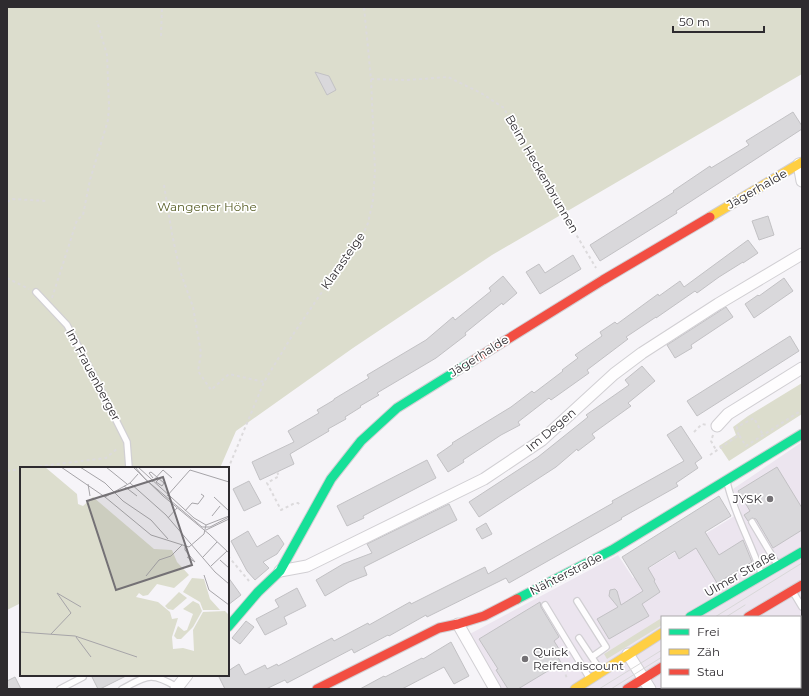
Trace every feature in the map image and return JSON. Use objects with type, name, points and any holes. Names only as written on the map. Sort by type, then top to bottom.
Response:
[{"type":"street","name":"Jägerhalde","points":[[229,626],[258,592],[280,571],[331,479],[360,441],[397,408],[603,280],[801,163]]},
{"type":"street","points":[[801,163],[802,181]]},
{"type":"street","name":"Im Degen","points":[[280,571],[307,566],[484,478],[542,440],[614,374],[642,353],[718,304],[802,254]]},
{"type":"street","points":[[717,426],[728,414],[802,368]]},
{"type":"street","name":"Nähterstraße","points":[[317,689],[440,628],[484,616],[612,550],[802,434]]},
{"type":"street","name":"Ulmer Straße","points":[[692,616],[802,552]]},
{"type":"street","points":[[750,616],[802,585]]},
{"type":"street","points":[[458,624],[495,689]]},
{"type":"street","points":[[575,689],[661,634]]},
{"type":"street","points":[[628,654],[650,689]]},
{"type":"street","points":[[627,689],[661,669]]},
{"type":"street","points":[[176,688],[186,676]]},
{"type":"lane","name":"Im Frauenberger","points":[[36,292],[66,325],[96,380],[127,442],[129,467]]},
{"type":"lane","points":[[726,480],[729,493],[762,575]]},
{"type":"lane","points":[[752,522],[778,566]]},
{"type":"lane","points":[[792,591],[802,607]]},
{"type":"lane","points":[[577,601],[606,647],[592,657]]},
{"type":"lane","points":[[545,605],[590,679]]},
{"type":"lane","points":[[579,638],[601,672]]},
{"type":"lane","points":[[122,689],[146,677],[154,676],[165,680],[176,688]]},
{"type":"lane","points":[[60,689],[83,677]]},
{"type":"path","points":[[161,36],[162,7]]},
{"type":"path","name":"Klarasteige","points":[[229,467],[264,382],[296,330],[359,242],[368,223],[373,200],[375,170],[371,79],[364,7]]},
{"type":"path","points":[[47,304],[52,299],[77,220],[83,215],[90,180],[108,120],[109,106],[106,55],[97,21]]},
{"type":"path","name":"Beim Heckenbrunnen","points":[[371,79],[407,80],[448,77],[481,93],[504,108],[519,138],[603,280]]},
{"type":"path","points":[[164,185],[178,264],[193,307],[201,353],[198,371],[211,390],[229,374],[264,382]]},
{"type":"path","points":[[7,202],[13,199],[46,201]]},
{"type":"path","points":[[7,278],[36,292]]},
{"type":"path","points":[[763,434],[754,418],[737,427],[739,436],[746,446],[802,410]]},
{"type":"path","points":[[710,455],[739,436]]},
{"type":"path","points":[[711,441],[716,450]]},
{"type":"path","points":[[35,467],[106,458],[127,442]]},
{"type":"path","points":[[7,471],[20,469]]},
{"type":"path","points":[[277,472],[279,476],[267,483],[281,510],[294,503]]},
{"type":"path","points":[[229,557],[258,592]]},
{"type":"path","points":[[562,663],[565,676]]},
{"type":"shaded area","points":[[802,442],[802,689],[497,689],[466,636],[618,555],[633,578],[741,512],[733,489]]},
{"type":"green space","name":"Wangener Höhe","points":[[7,7],[802,7],[802,74],[492,255],[353,348],[236,431],[220,467],[20,467],[20,604],[7,610]]},
{"type":"green space","points":[[802,383],[802,414],[729,461],[719,446],[736,435],[733,427],[748,416]]},
{"type":"green space","points":[[660,619],[661,626],[607,659],[604,654]]},
{"type":"building","points":[[315,72],[329,76],[336,90],[327,95]]},
{"type":"building","points":[[793,112],[802,126],[802,129],[676,211],[677,213],[600,261],[590,245],[674,192],[673,191],[710,166],[711,168],[749,145],[746,141]]},
{"type":"building","points":[[768,216],[774,235],[759,240],[752,221]]},
{"type":"building","points":[[748,240],[758,253],[719,277],[697,293],[695,291],[626,337],[628,339],[587,370],[589,373],[551,400],[549,398],[518,422],[520,425],[501,435],[463,460],[464,462],[448,472],[437,455],[453,444],[452,443],[511,407],[532,391],[534,393],[578,358],[575,355],[602,336],[600,332],[615,322],[617,324],[658,294],[659,296],[680,281],[684,287]]},
{"type":"building","points":[[573,255],[581,269],[540,294],[526,272],[539,264],[545,273]]},
{"type":"building","points":[[503,276],[517,293],[503,305],[502,303],[465,333],[466,335],[436,358],[377,393],[379,395],[360,406],[361,407],[345,417],[346,419],[328,429],[329,431],[290,454],[294,464],[260,480],[252,462],[294,442],[288,431],[319,413],[317,410],[369,378],[367,375],[426,340],[453,317],[455,320],[491,291],[489,288]]},
{"type":"building","points":[[784,278],[793,291],[754,318],[745,304]]},
{"type":"building","points":[[726,307],[733,317],[691,345],[692,348],[675,358],[667,345]]},
{"type":"building","points":[[790,336],[799,351],[697,416],[687,401]]},
{"type":"building","points":[[642,366],[655,381],[628,403],[631,406],[592,434],[595,438],[578,451],[577,449],[556,467],[479,517],[469,502],[538,457],[588,417],[586,415],[629,385],[625,380]]},
{"type":"building","points":[[681,426],[702,458],[695,463],[698,468],[676,483],[678,486],[621,518],[622,519],[509,583],[506,578],[427,617],[426,615],[389,636],[388,635],[354,653],[352,649],[287,683],[285,680],[266,689],[225,689],[219,677],[229,676],[229,670],[239,664],[245,675],[265,665],[267,669],[277,664],[278,666],[332,638],[334,641],[368,623],[369,625],[410,602],[411,604],[485,567],[488,574],[613,503],[612,501],[684,461],[667,435]]},
{"type":"building","points":[[427,460],[436,478],[363,516],[364,518],[347,526],[337,506]]},
{"type":"building","name":"JYSK","points":[[777,467],[802,508],[802,530],[773,548],[756,519],[752,518],[748,521],[744,515],[750,511],[738,491]]},
{"type":"building","points":[[249,481],[261,503],[244,511],[233,489]]},
{"type":"building","points":[[719,496],[731,516],[705,532],[719,555],[743,540],[752,562],[717,583],[696,548],[679,559],[675,551],[648,568],[660,592],[642,604],[649,616],[609,639],[597,619],[618,607],[609,596],[610,590],[615,589],[617,591],[621,605],[643,591],[622,557]]},
{"type":"building","points":[[449,504],[457,520],[364,567],[367,575],[349,582],[325,596],[316,580],[343,564],[372,553],[367,544]]},
{"type":"building","points":[[486,523],[492,534],[482,539],[476,529]]},
{"type":"building","points":[[248,531],[257,547],[278,535],[284,544],[277,554],[263,562],[269,568],[255,580],[247,571],[231,541]]},
{"type":"building","points":[[229,578],[241,595],[229,604]]},
{"type":"building","points":[[297,588],[306,606],[284,617],[287,624],[265,635],[256,619],[279,607],[275,600]]},
{"type":"building","points":[[540,602],[541,607],[559,637],[554,641],[561,652],[557,655],[561,663],[518,689],[508,689],[496,670],[498,669],[479,639]]},
{"type":"building","points":[[246,621],[254,627],[240,644],[232,638]]},
{"type":"building","points":[[451,642],[469,676],[454,684],[444,667],[402,689],[360,689],[384,676],[385,677],[422,658],[423,659]]},
{"type":"building","points":[[92,676],[126,676],[100,689],[98,689]]},
{"type":"building","points":[[15,677],[21,689],[7,689],[7,681]]},
{"type":"tram line","points":[[717,616],[802,563]]},
{"type":"tram line","points":[[728,616],[745,605]]},
{"type":"tram line","points":[[599,689],[661,651]]},
{"type":"tram line","points":[[611,689],[661,658]]},
{"type":"traffic: fast","points":[[229,626],[258,592],[280,571],[331,479],[361,441],[397,408],[474,360]]},
{"type":"traffic: fast","points":[[517,599],[612,550],[802,434]]},
{"type":"traffic: fast","points":[[692,616],[802,552]]},
{"type":"traffic: slow","points":[[710,217],[802,162]]},
{"type":"traffic: slow","points":[[575,689],[661,634]]},
{"type":"traffic: jam","points":[[474,360],[603,280],[710,217]]},
{"type":"traffic: jam","points":[[750,616],[802,585]]},
{"type":"traffic: jam","points":[[317,689],[439,628],[484,616],[517,599]]},
{"type":"traffic: jam","points":[[627,689],[661,668]]},
{"type":"place","name":"JYSK","points":[[770,499]]},
{"type":"place","name":"Quick Reifendiscount","points":[[525,659]]}]
